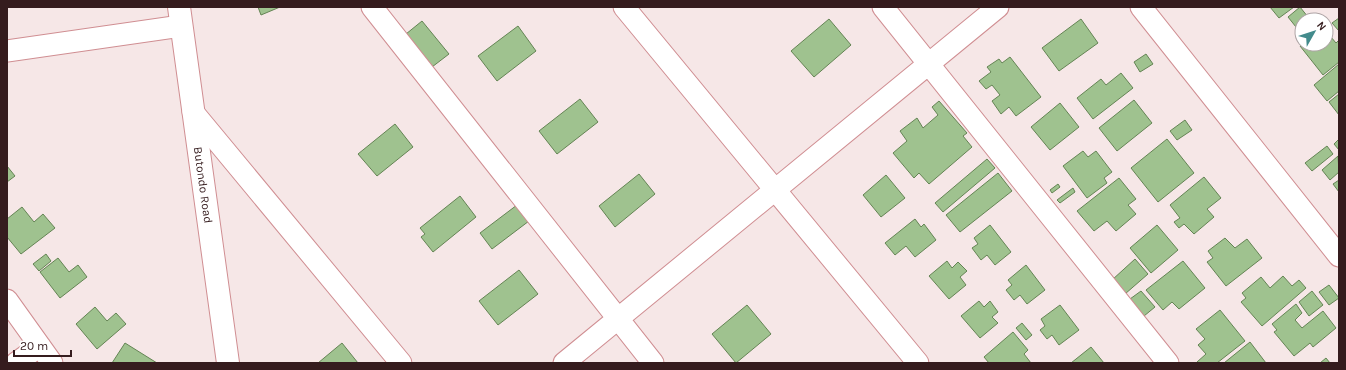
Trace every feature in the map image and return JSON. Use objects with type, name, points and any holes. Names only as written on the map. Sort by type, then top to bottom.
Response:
[{"type":"street","points":[[372,7],[653,363]]},
{"type":"street","points":[[624,7],[918,363]]},
{"type":"street","points":[[883,7],[1168,363]]},
{"type":"street","points":[[564,363],[998,7]]},
{"type":"street","points":[[1141,7],[1339,256]]},
{"type":"street","points":[[7,51],[180,16]]},
{"type":"street","name":"Butondo Road","points":[[180,16],[228,363]]},
{"type":"street","points":[[193,112],[401,363]]},
{"type":"street","points":[[7,300],[46,355],[16,363]]},
{"type":"building","points":[[258,7],[280,7],[261,15]]},
{"type":"building","points":[[1270,7],[1294,7],[1279,18]]},
{"type":"building","points":[[1300,7],[1304,12],[1294,12]]},
{"type":"building","points":[[1294,12],[1294,24],[1288,17]]},
{"type":"building","points":[[1339,18],[1339,31],[1334,25],[1334,22]]},
{"type":"building","points":[[829,19],[851,45],[814,77],[791,51]]},
{"type":"building","points":[[1081,19],[1098,43],[1059,71],[1042,48]]},
{"type":"building","points":[[422,21],[449,54],[432,67],[406,34]]},
{"type":"building","points":[[518,26],[536,51],[497,81],[478,56]]},
{"type":"building","points":[[1339,40],[1339,62],[1323,75],[1305,52],[1334,52],[1334,41],[1336,43]]},
{"type":"building","points":[[1146,54],[1153,64],[1140,72],[1134,62]]},
{"type":"building","points":[[1010,57],[1041,97],[1016,116],[1009,107],[1001,114],[992,101],[1000,95],[992,85],[986,89],[979,81],[991,72],[987,67],[999,59],[1002,63]]},
{"type":"building","points":[[1339,64],[1339,91],[1327,101],[1314,85]]},
{"type":"building","points":[[1121,73],[1133,88],[1093,119],[1077,98],[1101,79],[1106,85]]},
{"type":"building","points":[[1339,94],[1339,115],[1329,102]]},
{"type":"building","points":[[580,99],[598,122],[557,154],[539,131]]},
{"type":"building","points":[[1134,100],[1152,123],[1117,151],[1099,128]]},
{"type":"building","points":[[939,101],[967,133],[963,136],[972,147],[929,184],[919,173],[914,178],[893,153],[907,141],[900,131],[917,118],[923,128],[938,115],[932,107]]},
{"type":"building","points":[[1060,103],[1079,127],[1050,150],[1031,127]]},
{"type":"building","points":[[1185,120],[1192,130],[1177,140],[1170,131]]},
{"type":"building","points":[[395,124],[413,147],[377,176],[358,154]]},
{"type":"building","points":[[1167,139],[1194,173],[1158,202],[1131,168]]},
{"type":"building","points":[[1339,139],[1339,150],[1334,144]]},
{"type":"building","points":[[1327,146],[1333,154],[1312,171],[1305,163]]},
{"type":"building","points":[[1083,151],[1088,157],[1096,151],[1112,172],[1104,178],[1107,183],[1087,198],[1063,166]]},
{"type":"building","points":[[1338,156],[1339,172],[1330,180],[1322,170]]},
{"type":"building","points":[[987,159],[995,168],[943,212],[935,203]]},
{"type":"building","points":[[7,166],[15,176],[7,182]]},
{"type":"building","points":[[998,173],[1012,191],[960,232],[946,215]]},
{"type":"building","points":[[639,174],[655,194],[615,227],[599,206]]},
{"type":"building","points":[[886,175],[905,198],[881,217],[863,195]]},
{"type":"building","points":[[1204,177],[1221,198],[1207,209],[1214,217],[1194,234],[1184,224],[1179,228],[1174,222],[1180,218],[1170,205]]},
{"type":"building","points":[[1119,178],[1136,199],[1128,205],[1136,214],[1116,231],[1107,221],[1094,231],[1077,211]]},
{"type":"building","points":[[1339,180],[1339,192],[1333,184]]},
{"type":"building","points":[[1058,184],[1060,187],[1052,193],[1050,190]]},
{"type":"building","points":[[1073,188],[1075,192],[1060,203],[1057,200]]},
{"type":"building","points":[[460,196],[476,217],[433,252],[421,237],[425,234],[420,228]]},
{"type":"building","points":[[517,205],[529,221],[492,249],[480,233]]},
{"type":"building","points":[[22,207],[34,222],[43,214],[55,228],[21,254],[7,237],[7,219]]},
{"type":"building","points":[[915,219],[921,227],[924,224],[936,240],[915,257],[906,246],[895,255],[885,243]]},
{"type":"building","points":[[990,225],[1011,252],[995,265],[987,255],[981,260],[972,248],[978,244],[974,238]]},
{"type":"building","points":[[1157,225],[1178,250],[1151,273],[1130,248]]},
{"type":"building","points":[[1225,238],[1235,248],[1247,239],[1262,258],[1226,286],[1207,262],[1213,258],[1208,251]]},
{"type":"building","points":[[46,254],[51,261],[39,271],[33,264]]},
{"type":"building","points":[[58,258],[69,272],[78,265],[87,277],[60,298],[40,272]]},
{"type":"building","points":[[1135,259],[1148,274],[1125,294],[1112,280]]},
{"type":"building","points":[[947,261],[952,268],[958,262],[967,271],[960,277],[966,285],[949,299],[929,276]]},
{"type":"building","points":[[1183,261],[1205,288],[1179,309],[1172,302],[1163,310],[1146,290]]},
{"type":"building","points":[[1026,265],[1045,290],[1027,304],[1020,295],[1014,300],[1006,290],[1012,285],[1008,280]]},
{"type":"building","points":[[519,270],[538,294],[498,325],[479,301]]},
{"type":"building","points":[[1283,276],[1292,286],[1299,280],[1306,288],[1262,326],[1241,302],[1246,298],[1242,293],[1261,277],[1270,288]]},
{"type":"building","points":[[1329,285],[1339,298],[1329,305],[1319,292]]},
{"type":"building","points":[[1141,291],[1155,307],[1144,316],[1130,299]]},
{"type":"building","points":[[1312,291],[1323,305],[1309,316],[1299,302]]},
{"type":"building","points":[[979,301],[984,307],[990,301],[998,312],[992,317],[998,323],[980,338],[961,316]]},
{"type":"building","points":[[1296,304],[1302,313],[1295,320],[1302,328],[1323,311],[1336,328],[1313,347],[1310,343],[1294,356],[1274,332],[1277,330],[1272,324]]},
{"type":"building","points":[[747,305],[771,334],[736,363],[712,334]]},
{"type":"building","points":[[1060,305],[1079,330],[1059,345],[1052,335],[1047,339],[1040,330],[1045,326],[1041,319]]},
{"type":"building","points":[[95,307],[107,321],[116,313],[126,324],[97,349],[76,324]]},
{"type":"building","points":[[1220,310],[1245,341],[1217,363],[1198,363],[1197,362],[1206,354],[1198,345],[1205,339],[1196,329]]},
{"type":"building","points":[[1022,323],[1032,335],[1026,340],[1016,328]]},
{"type":"building","points":[[1013,332],[1028,350],[1024,354],[1031,363],[989,363],[984,357]]},
{"type":"building","points":[[1250,342],[1266,363],[1224,363]]},
{"type":"building","points":[[125,343],[157,363],[112,363]]},
{"type":"building","points":[[342,343],[358,363],[318,363]]},
{"type":"building","points":[[1091,347],[1104,363],[1071,363]]},
{"type":"building","points":[[1326,358],[1330,363],[1320,363]]}]
